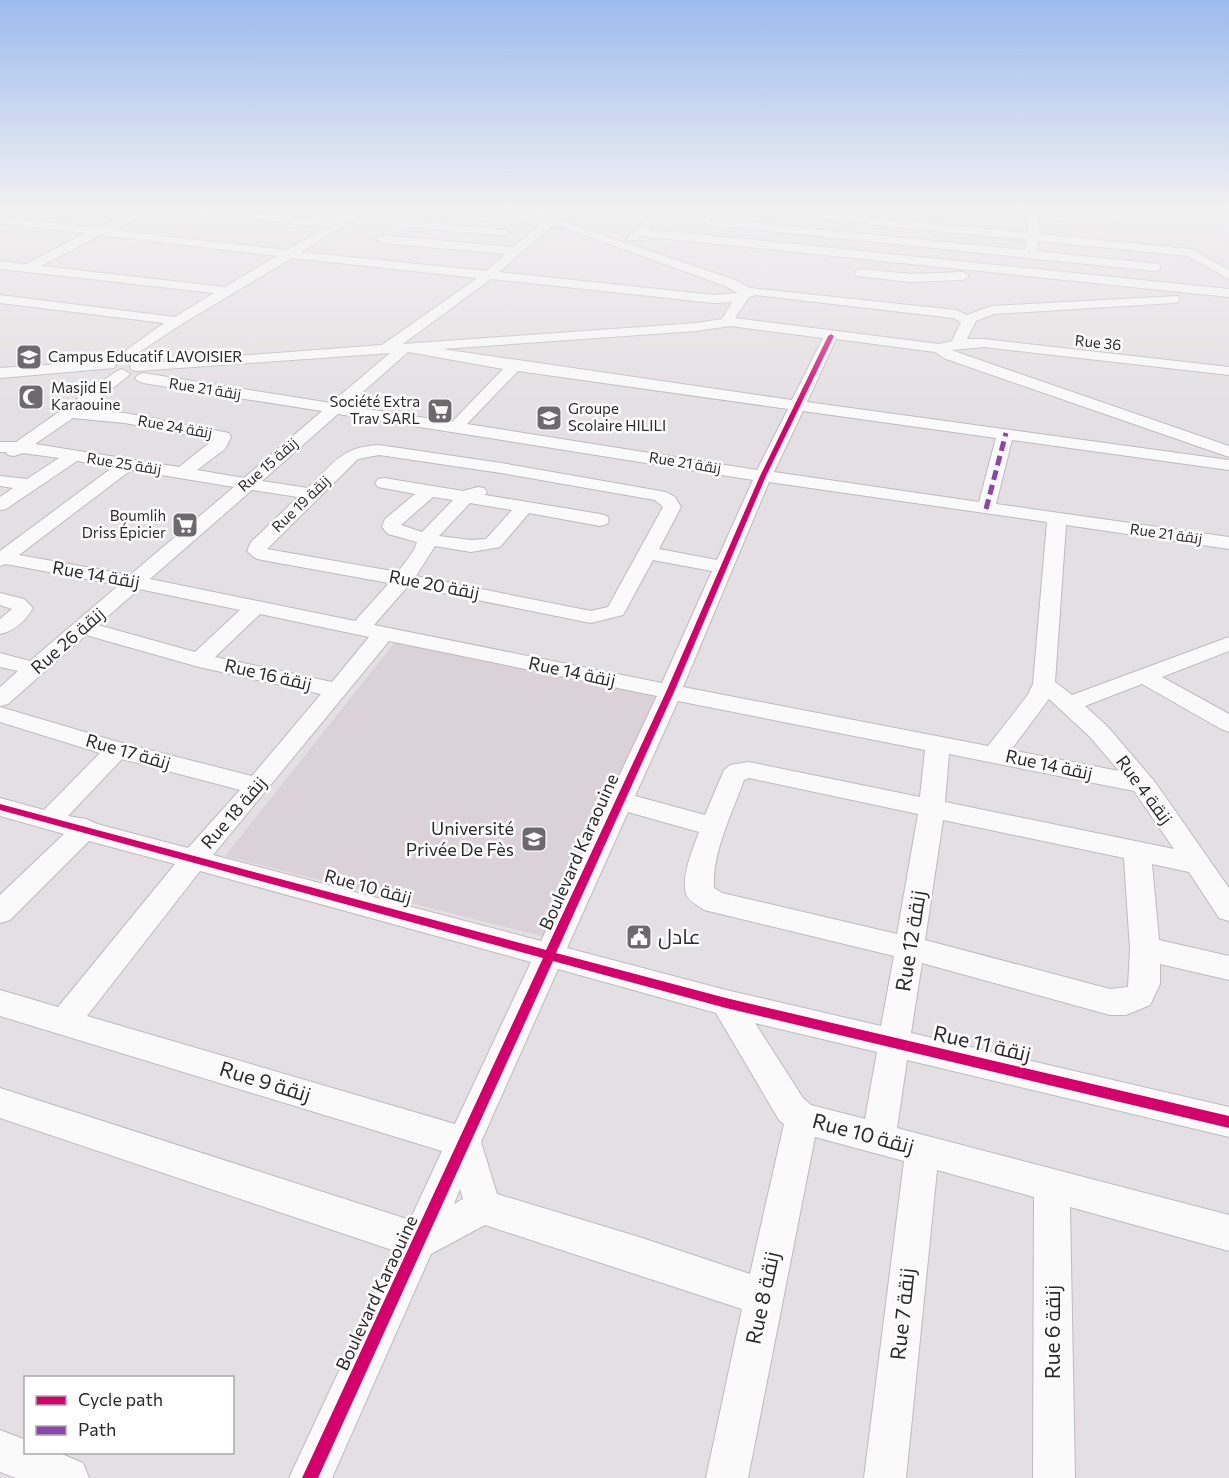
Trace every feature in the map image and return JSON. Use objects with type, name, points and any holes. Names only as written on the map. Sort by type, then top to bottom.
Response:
[{"type":"street","points":[[123,279],[228,291]]},
{"type":"street","points":[[0,459],[70,413],[126,368],[136,348],[249,279]]},
{"type":"street","points":[[483,279],[716,308],[731,317],[831,336],[939,348],[958,344],[984,343],[1229,371]]},
{"type":"street","points":[[385,350],[483,279],[714,299],[920,279]]},
{"type":"street","points":[[719,279],[730,283],[744,295]]},
{"type":"street","points":[[854,287],[858,279]]},
{"type":"street","points":[[1097,279],[1229,294]]},
{"type":"street","name":"Rue 36","points":[[854,287],[956,314],[967,322],[989,331],[1229,358]]},
{"type":"street","points":[[958,344],[967,322],[992,310],[1143,306],[1229,294]]},
{"type":"street","points":[[0,374],[408,349],[696,327],[731,317],[744,295]]},
{"type":"street","points":[[0,300],[177,321]]},
{"type":"street","name":"Boulevard Karaouine","points":[[310,1478],[670,692],[763,476],[831,336]]},
{"type":"street","points":[[939,348],[951,356],[1229,452]]},
{"type":"street","points":[[408,349],[514,366],[1229,465]]},
{"type":"street","name":"Rue 15 زنقة","points":[[135,582],[332,409],[408,349]]},
{"type":"street","points":[[456,427],[514,366]]},
{"type":"street","points":[[0,382],[126,368]]},
{"type":"street","name":"Rue 21 زنقة","points":[[126,368],[332,409],[526,437],[763,476],[1229,543]]},
{"type":"street","name":"Rue 24 زنقة","points":[[70,413],[125,418],[224,437],[219,445],[183,473]]},
{"type":"street","points":[[1086,444],[1091,423],[1118,414]]},
{"type":"street","points":[[986,508],[1006,433]]},
{"type":"street","points":[[372,631],[403,579],[431,543],[477,495],[526,437]]},
{"type":"street","name":"Rue 25 زنقة","points":[[0,447],[20,447],[248,483]]},
{"type":"street","name":"Rue 19 زنقة","points":[[262,554],[257,551],[258,546],[352,455],[363,450],[379,450],[501,468]]},
{"type":"street","points":[[0,505],[74,456]]},
{"type":"street","points":[[1,559],[127,465]]},
{"type":"street","points":[[501,468],[660,496],[669,501],[672,507],[647,553],[725,567]]},
{"type":"street","points":[[0,481],[31,485]]},
{"type":"street","points":[[248,483],[310,494]]},
{"type":"street","points":[[384,483],[477,495],[525,507],[600,520]]},
{"type":"street","points":[[429,490],[392,523],[395,530],[431,543],[476,547],[493,543],[525,507]]},
{"type":"street","points":[[995,754],[1038,698],[1044,684],[1057,519]]},
{"type":"street","name":"Rue 20 زنقة","points":[[262,554],[591,616],[606,615],[616,611],[647,553]]},
{"type":"street","name":"Rue 14 زنقة","points":[[1,559],[135,582],[670,692],[1142,784]]},
{"type":"street","name":"Rue 26 زنقة","points":[[0,699],[135,582]]},
{"type":"street","points":[[0,599],[17,603],[22,608],[16,617],[0,628]]},
{"type":"street","points":[[199,660],[255,607]]},
{"type":"street","name":"Rue 16 زنقة","points":[[83,628],[199,660],[337,690]]},
{"type":"street","name":"Rue 18 زنقة","points":[[64,1022],[195,858],[337,690],[372,631]]},
{"type":"street","points":[[1071,703],[1229,644]]},
{"type":"street","points":[[0,660],[35,669]]},
{"type":"street","points":[[1144,676],[1229,724]]},
{"type":"street","name":"Rue 4 زنقة","points":[[1044,684],[1071,703],[1103,736],[1142,784],[1229,909]]},
{"type":"street","name":"Rue 17 زنقة","points":[[0,714],[117,750],[258,786]]},
{"type":"street","name":"Rue 12 زنقة","points":[[879,1137],[932,809],[938,744]]},
{"type":"street","points":[[50,819],[117,750]]},
{"type":"street","points":[[1137,852],[1145,949],[1145,984],[1139,996],[1126,1002],[1110,1002],[910,948],[714,902],[700,893],[698,881],[714,827],[733,776],[739,771],[749,770],[1198,864]]},
{"type":"street","points":[[620,801],[714,827]]},
{"type":"street","name":"Rue 10 زنقة","points":[[0,807],[86,828],[726,1003],[791,1109],[802,1118],[1229,1233]]},
{"type":"street","points":[[0,912],[86,828]]},
{"type":"street","points":[[1145,949],[1229,969]]},
{"type":"street","name":"Rue 9 زنقة","points":[[0,1003],[464,1142]]},
{"type":"street","name":"Rue 11 زنقة","points":[[726,1003],[1229,1122]]},
{"type":"street","points":[[0,1103],[419,1241],[483,1208],[639,1255],[763,1297]]},
{"type":"street","name":"Rue 8 زنقة","points":[[727,1478],[802,1118]]},
{"type":"street","points":[[464,1142],[483,1208]]},
{"type":"street","name":"Rue 7 زنقة","points":[[885,1478],[922,1150]]},
{"type":"street","name":"Rue 6 زنقة","points":[[1052,1186],[1054,1478]]},
{"type":"street","points":[[0,1451],[68,1478]]},
{"type":"shaded area","points":[[396,641],[662,693],[549,938],[225,856]]},
{"type":"marked path","points":[[986,509],[1006,433]]},
{"type":"cycle path","points":[[310,1478],[670,692],[763,476],[831,336]]},
{"type":"cycle path","points":[[0,807],[726,1003],[1229,1122]]},
{"type":"place","name":"Campus Educatif LAVOISIER","points":[[29,357]]},
{"type":"place","name":"Masjid El Karaouine","points":[[31,397]]},
{"type":"place","name":"Société Extra Trav SARL","points":[[440,411]]},
{"type":"place","name":"Groupe Scolaire HILILI","points":[[549,418]]},
{"type":"place","name":"Boumlih Driss Épicier","points":[[185,525]]},
{"type":"place","name":"Université Privée De Fès","points":[[534,839]]},
{"type":"place","name":"عادل","points":[[639,937]]}]
